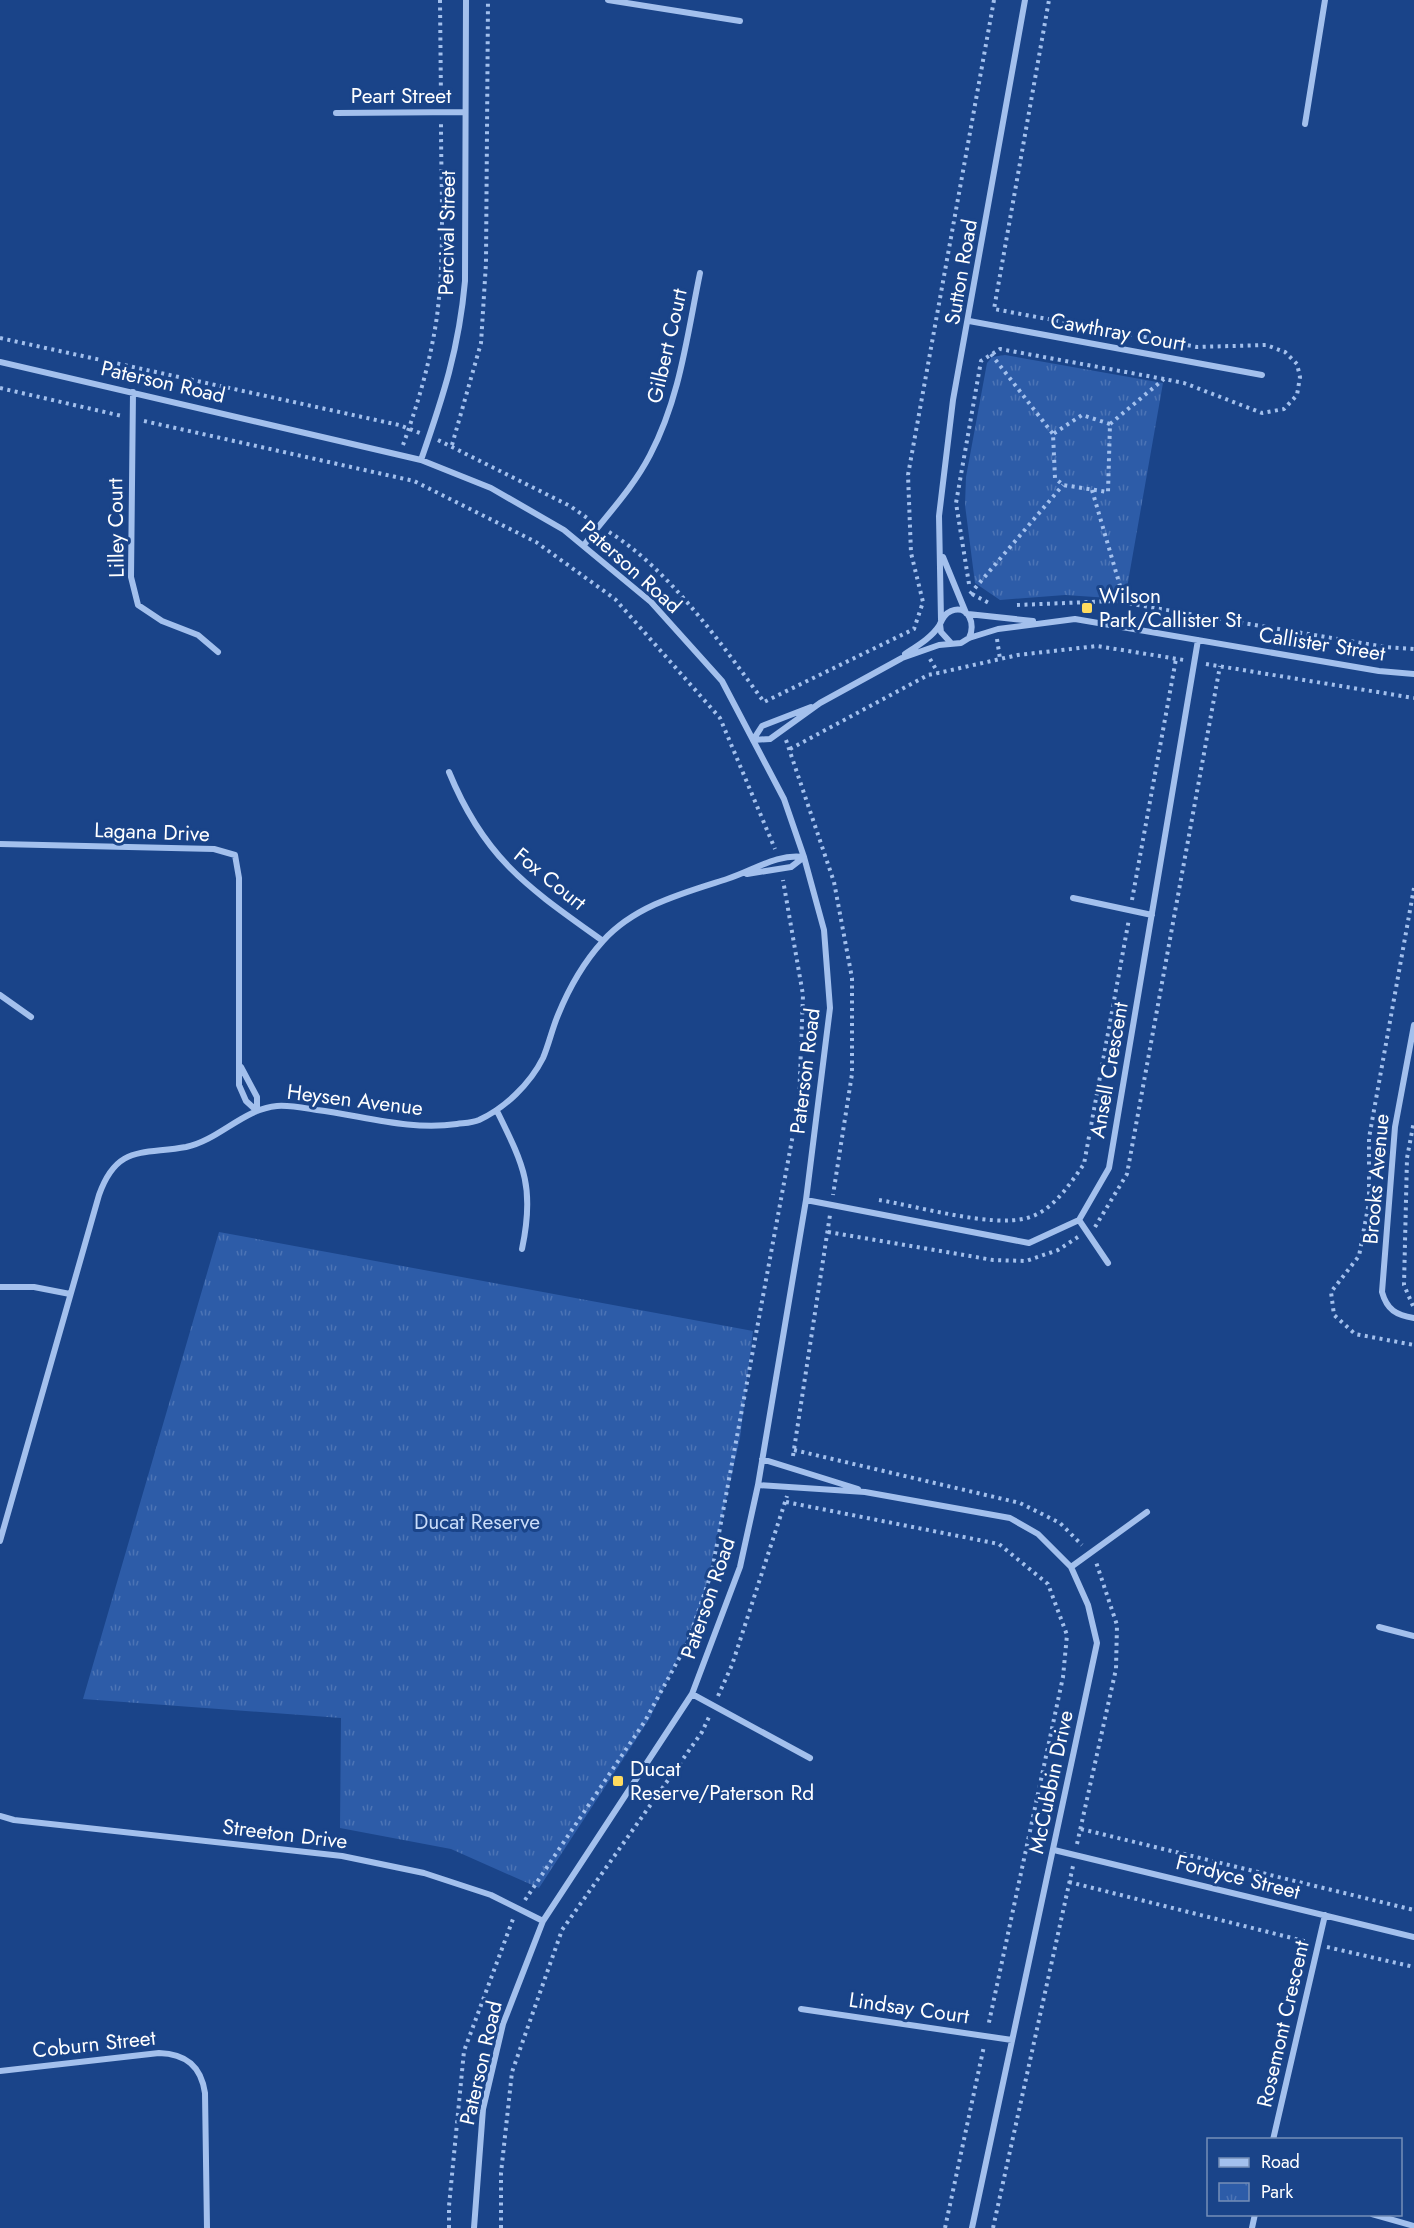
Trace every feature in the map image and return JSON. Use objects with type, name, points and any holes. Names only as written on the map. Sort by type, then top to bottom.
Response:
[{"type":"street","name":"Percival Street","points":[[421,460],[452,369],[462,312],[465,281],[466,0]]},
{"type":"street","points":[[608,0],[740,21]]},
{"type":"street","name":"Sutton Road","points":[[941,622],[939,516],[944,464],[953,400],[1025,0]]},
{"type":"street","points":[[1305,124],[1325,0]]},
{"type":"street","name":"Peart Street","points":[[336,113],[465,112]]},
{"type":"street","name":"Gilbert Court","points":[[584,545],[631,484],[663,428],[681,379],[700,273]]},
{"type":"street","name":"Cawthray Court","points":[[969,321],[1262,375]]},
{"type":"street","name":"Paterson Road","points":[[0,362],[421,460],[491,488],[564,530],[651,602],[722,681],[784,799],[804,857],[824,930],[830,1008],[806,1200],[758,1485],[740,1567],[692,1694],[543,1921],[503,2024],[483,2109],[474,2228]]},
{"type":"street","name":"Lilley Court","points":[[133,392],[131,577],[138,605],[162,621],[198,635],[218,652]]},
{"type":"street","name":"Sutton Road","points":[[941,551],[967,614]]},
{"type":"street","name":"Callister Street","points":[[753,740],[762,726],[820,703],[896,661],[932,634],[949,612],[1047,622]]},
{"type":"street","points":[[967,614],[972,621],[973,630],[969,638]]},
{"type":"street","name":"Callister Street","points":[[896,661],[951,643],[961,643],[969,638],[998,629],[1075,620],[1414,674]]},
{"type":"street","points":[[941,622],[941,632],[951,643]]},
{"type":"street","name":"Ansell Crescent","points":[[1079,1220],[1109,1168],[1198,640]]},
{"type":"street","name":"Callister Street","points":[[753,740],[770,739],[820,703]]},
{"type":"street","name":"Fox Court","points":[[449,772],[465,810],[492,850],[512,872],[535,892],[603,941]]},
{"type":"street","name":"Lagana Drive","points":[[0,844],[214,849],[235,855],[239,878],[241,1066],[239,1085],[246,1101],[257,1111]]},
{"type":"street","name":"Heysen Avenue","points":[[0,1540],[99,1195],[105,1179],[115,1164],[140,1151],[188,1146],[211,1137],[257,1111],[277,1106],[414,1126],[477,1122],[497,1111],[523,1087],[543,1058],[558,1015],[578,973],[603,941],[622,924],[655,904],[738,876],[788,855],[804,857]]},
{"type":"street","name":"Heysen Avenue","points":[[738,876],[791,867],[804,857]]},
{"type":"street","points":[[1073,898],[1152,915]]},
{"type":"street","points":[[0,995],[31,1017]]},
{"type":"street","name":"Brooks Avenue","points":[[1414,1025],[1395,1127],[1382,1292],[1386,1306],[1398,1315],[1414,1318]]},
{"type":"street","name":"Lagana Drive","points":[[241,1066],[257,1097],[257,1111]]},
{"type":"street","points":[[497,1111],[523,1165],[529,1214],[522,1249]]},
{"type":"street","points":[[806,1200],[1029,1243],[1079,1220],[1108,1263]]},
{"type":"street","points":[[0,1287],[34,1287],[70,1294]]},
{"type":"street","name":"McCubbin Drive","points":[[762,1459],[791,1466],[865,1492]]},
{"type":"street","name":"McCubbin Drive","points":[[758,1485],[865,1492],[1010,1518],[1038,1534],[1071,1567],[1088,1605],[1096,1643],[1054,1850],[972,2228]]},
{"type":"street","points":[[1071,1567],[1148,1512]]},
{"type":"street","points":[[1379,1627],[1414,1636]]},
{"type":"street","points":[[692,1694],[810,1758]]},
{"type":"street","name":"Streeton Drive","points":[[0,1819],[342,1856],[424,1873],[491,1895],[543,1921]]},
{"type":"street","name":"Fordyce Street","points":[[1054,1850],[1414,1937]]},
{"type":"street","name":"Rosemont Crescent","points":[[1273,2138],[1325,1915]]},
{"type":"street","name":"Lindsay Court","points":[[801,2009],[1012,2040]]},
{"type":"street","name":"Coburn Street","points":[[0,2071],[159,2053],[175,2054],[194,2066],[200,2074],[205,2093],[207,2228]]},
{"type":"street","points":[[1379,2216],[1414,2226]]},
{"type":"path","points":[[392,476],[416,409],[437,317],[441,244],[440,0]]},
{"type":"path","points":[[452,445],[481,343],[486,263],[488,0]]},
{"type":"path","points":[[971,594],[956,503],[981,361],[991,354],[1000,349],[1184,383],[1263,413],[1284,409],[1297,395],[1300,377],[1297,364],[1285,352],[1266,345],[1197,347],[994,309],[1048,0]]},
{"type":"path","points":[[991,354],[1053,434],[1055,478],[1063,485],[1092,490],[1108,492],[1110,424],[1164,379]]},
{"type":"path","points":[[0,388],[414,481],[536,542],[615,599],[720,718],[779,859]]},
{"type":"path","points":[[1053,434],[1082,415],[1110,424]]},
{"type":"path","points":[[971,594],[1063,485]]},
{"type":"path","points":[[1092,490],[1125,603]]},
{"type":"path","points":[[971,594],[995,606]]},
{"type":"path","points":[[1007,606],[1114,601],[1385,647],[1414,649]]},
{"type":"path","points":[[790,749],[928,675],[1018,655],[1097,646],[1414,698]]},
{"type":"path","points":[[867,1197],[991,1220],[1028,1218],[1060,1197],[1084,1164],[1176,659]]},
{"type":"path","points":[[828,1232],[993,1260],[1026,1262],[1058,1250],[1095,1227],[1110,1206],[1127,1174],[1220,666]]},
{"type":"path","points":[[764,702],[775,721]]},
{"type":"path","points":[[781,732],[790,749],[834,882],[852,978],[852,1074],[791,1466]]},
{"type":"path","points":[[449,2228],[464,2051],[509,1928],[518,1909],[645,1721],[688,1642],[712,1571],[799,1102],[803,995],[781,869]]},
{"type":"path","points":[[1414,888],[1369,1138],[1369,1202],[1359,1256],[1331,1292],[1334,1315],[1355,1334],[1414,1345]]},
{"type":"path","points":[[1414,1121],[1407,1158],[1404,1285],[1414,1306]]},
{"type":"path","points":[[834,1191],[845,1193]]},
{"type":"path","points":[[794,1450],[1020,1503],[1060,1523],[1099,1565],[1117,1625],[1116,1669],[993,2228]]},
{"type":"path","points":[[501,2228],[501,2174],[512,2072],[562,1930],[702,1732],[732,1665],[786,1502],[788,1488]]},
{"type":"path","points":[[786,1502],[999,1544],[1048,1584],[1067,1635],[1063,1677],[945,2228]]},
{"type":"path","points":[[1081,1829],[1414,1910]]},
{"type":"path","points":[[1069,1882],[1414,1967]]},
{"type":"green space","points":[[1005,355],[1163,383],[1125,599],[1065,595],[1000,600],[975,583],[965,505],[966,477],[987,363],[992,357]]},
{"type":"green space","name":"Ducat Reserve","points":[[219,1232],[753,1331],[740,1438],[701,1608],[650,1718],[539,1888],[451,1849],[340,1828],[341,1718],[83,1699]]},
{"type":"place","name":"Wilson Park/Callister St","points":[[1087,608]]},
{"type":"place","name":"Ducat Reserve/Paterson Rd","points":[[618,1781]]}]
